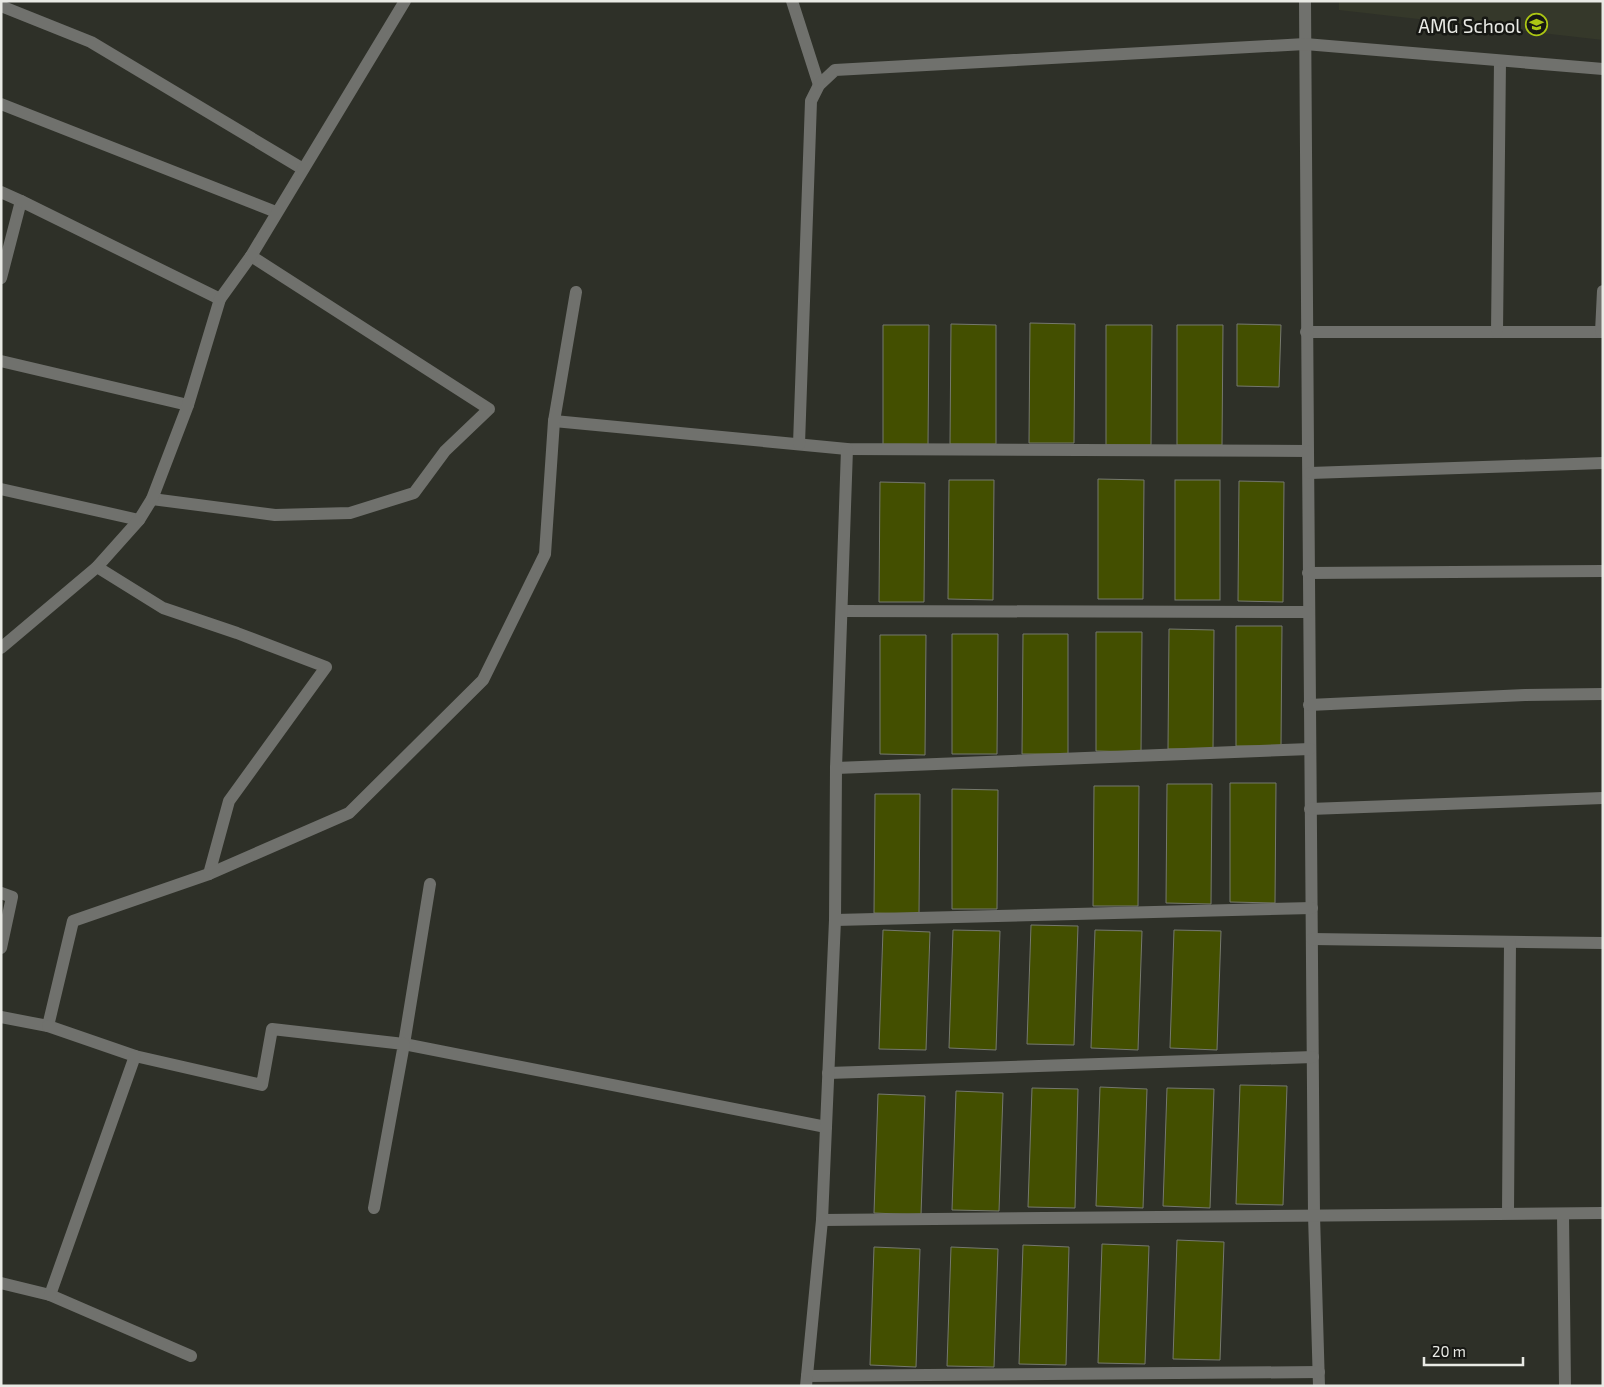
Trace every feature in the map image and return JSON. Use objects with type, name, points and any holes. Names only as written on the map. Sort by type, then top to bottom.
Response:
[{"type":"street","points":[[1,648],[97,568],[139,520],[152,499],[188,405],[220,299],[251,256],[405,1]]},
{"type":"street","points":[[792,1],[819,85]]},
{"type":"street","points":[[1305,1],[1306,332],[1310,473],[1308,573],[1314,1215],[1319,1386]]},
{"type":"street","points":[[1,6],[90,42],[303,169]]},
{"type":"street","points":[[799,444],[811,101],[819,85],[835,70],[1306,44],[1603,69]]},
{"type":"street","points":[[1497,332],[1500,61]]},
{"type":"street","points":[[1,104],[276,212]]},
{"type":"street","points":[[1,192],[220,299]]},
{"type":"street","points":[[1,278],[21,201]]},
{"type":"street","points":[[152,499],[274,515],[350,513],[414,493],[444,451],[489,409],[251,256]]},
{"type":"street","points":[[1306,332],[1602,332],[1603,291]]},
{"type":"street","points":[[48,1026],[72,921],[209,874],[349,813],[483,680],[545,554],[554,421],[576,292]]},
{"type":"street","points":[[1,361],[188,405]]},
{"type":"street","points":[[554,421],[847,449],[1308,451]]},
{"type":"street","points":[[847,449],[836,768],[835,920],[822,1220],[806,1381],[1319,1372]]},
{"type":"street","points":[[1310,473],[1603,463]]},
{"type":"street","points":[[1,490],[139,520]]},
{"type":"street","points":[[97,568],[163,608],[237,633],[326,667],[229,801],[209,874]]},
{"type":"street","points":[[1308,573],[1603,571]]},
{"type":"street","points":[[842,611],[1309,612]]},
{"type":"street","points":[[1309,706],[1525,694],[1603,694]]},
{"type":"street","points":[[836,768],[1310,749]]},
{"type":"street","points":[[1310,809],[1603,798]]},
{"type":"street","points":[[374,1208],[404,1044],[430,884]]},
{"type":"street","points":[[1,893],[12,897],[1,948]]},
{"type":"street","points":[[835,920],[1312,908]]},
{"type":"street","points":[[1312,939],[1603,943]]},
{"type":"street","points":[[1508,1213],[1510,942]]},
{"type":"street","points":[[1,1017],[48,1026],[135,1056],[262,1085],[272,1029],[404,1044],[826,1127]]},
{"type":"street","points":[[50,1295],[135,1056]]},
{"type":"street","points":[[828,1073],[1313,1056]]},
{"type":"street","points":[[822,1220],[1603,1213]]},
{"type":"street","points":[[1563,1214],[1564,1386]]},
{"type":"street","points":[[1,1283],[50,1295],[190,1356]]},
{"type":"shaded area","name":"AMG School","points":[[1339,1],[1603,1],[1603,40],[1339,10]]},
{"type":"building","points":[[1030,323],[1075,324],[1074,443],[1029,443]]},
{"type":"building","points":[[951,324],[996,325],[996,444],[950,444]]},
{"type":"building","points":[[1237,324],[1281,325],[1279,387],[1237,386]]},
{"type":"building","points":[[883,325],[929,325],[928,445],[883,445]]},
{"type":"building","points":[[1106,325],[1152,325],[1151,445],[1106,445]]},
{"type":"building","points":[[1177,325],[1223,325],[1222,445],[1177,445]]},
{"type":"building","points":[[1098,479],[1144,480],[1143,599],[1098,599]]},
{"type":"building","points":[[949,480],[994,480],[993,600],[948,599]]},
{"type":"building","points":[[1175,480],[1220,480],[1220,600],[1175,600]]},
{"type":"building","points":[[1239,481],[1284,482],[1283,602],[1238,601]]},
{"type":"building","points":[[880,482],[925,483],[924,602],[879,602]]},
{"type":"building","points":[[1236,626],[1282,626],[1281,746],[1236,746]]},
{"type":"building","points":[[1169,629],[1214,630],[1213,749],[1168,749]]},
{"type":"building","points":[[1096,632],[1142,632],[1141,752],[1096,751]]},
{"type":"building","points":[[952,634],[998,634],[997,754],[952,754]]},
{"type":"building","points":[[1023,634],[1068,634],[1068,754],[1022,754]]},
{"type":"building","points":[[880,635],[926,635],[925,755],[880,754]]},
{"type":"building","points":[[1230,783],[1276,783],[1275,903],[1230,902]]},
{"type":"building","points":[[1167,784],[1212,784],[1211,904],[1166,903]]},
{"type":"building","points":[[1094,786],[1139,786],[1138,906],[1093,906]]},
{"type":"building","points":[[952,789],[998,790],[997,909],[952,909]]},
{"type":"building","points":[[875,794],[920,794],[919,914],[874,913]]},
{"type":"building","points":[[1031,925],[1078,926],[1074,1045],[1027,1044]]},
{"type":"building","points":[[883,930],[930,932],[926,1050],[879,1049]]},
{"type":"building","points":[[953,930],[1000,931],[996,1050],[949,1048]]},
{"type":"building","points":[[1095,930],[1142,931],[1138,1050],[1091,1048]]},
{"type":"building","points":[[1174,930],[1221,931],[1217,1050],[1170,1048]]},
{"type":"building","points":[[1240,1085],[1287,1086],[1283,1205],[1236,1204]]},
{"type":"building","points":[[1100,1087],[1147,1089],[1143,1208],[1096,1206]]},
{"type":"building","points":[[1032,1088],[1078,1089],[1075,1208],[1028,1207]]},
{"type":"building","points":[[1167,1088],[1214,1089],[1210,1208],[1163,1206]]},
{"type":"building","points":[[956,1091],[1003,1093],[999,1211],[952,1210]]},
{"type":"building","points":[[878,1094],[925,1096],[921,1215],[874,1213]]},
{"type":"building","points":[[1177,1240],[1224,1242],[1220,1360],[1173,1359]]},
{"type":"building","points":[[1102,1244],[1149,1246],[1145,1364],[1098,1363]]},
{"type":"building","points":[[1023,1245],[1069,1247],[1066,1365],[1019,1364]]},
{"type":"building","points":[[874,1247],[920,1249],[916,1367],[870,1365]]},
{"type":"building","points":[[951,1247],[998,1249],[994,1367],[947,1366]]},
{"type":"place","name":"AMG School","points":[[1537,25]]}]
